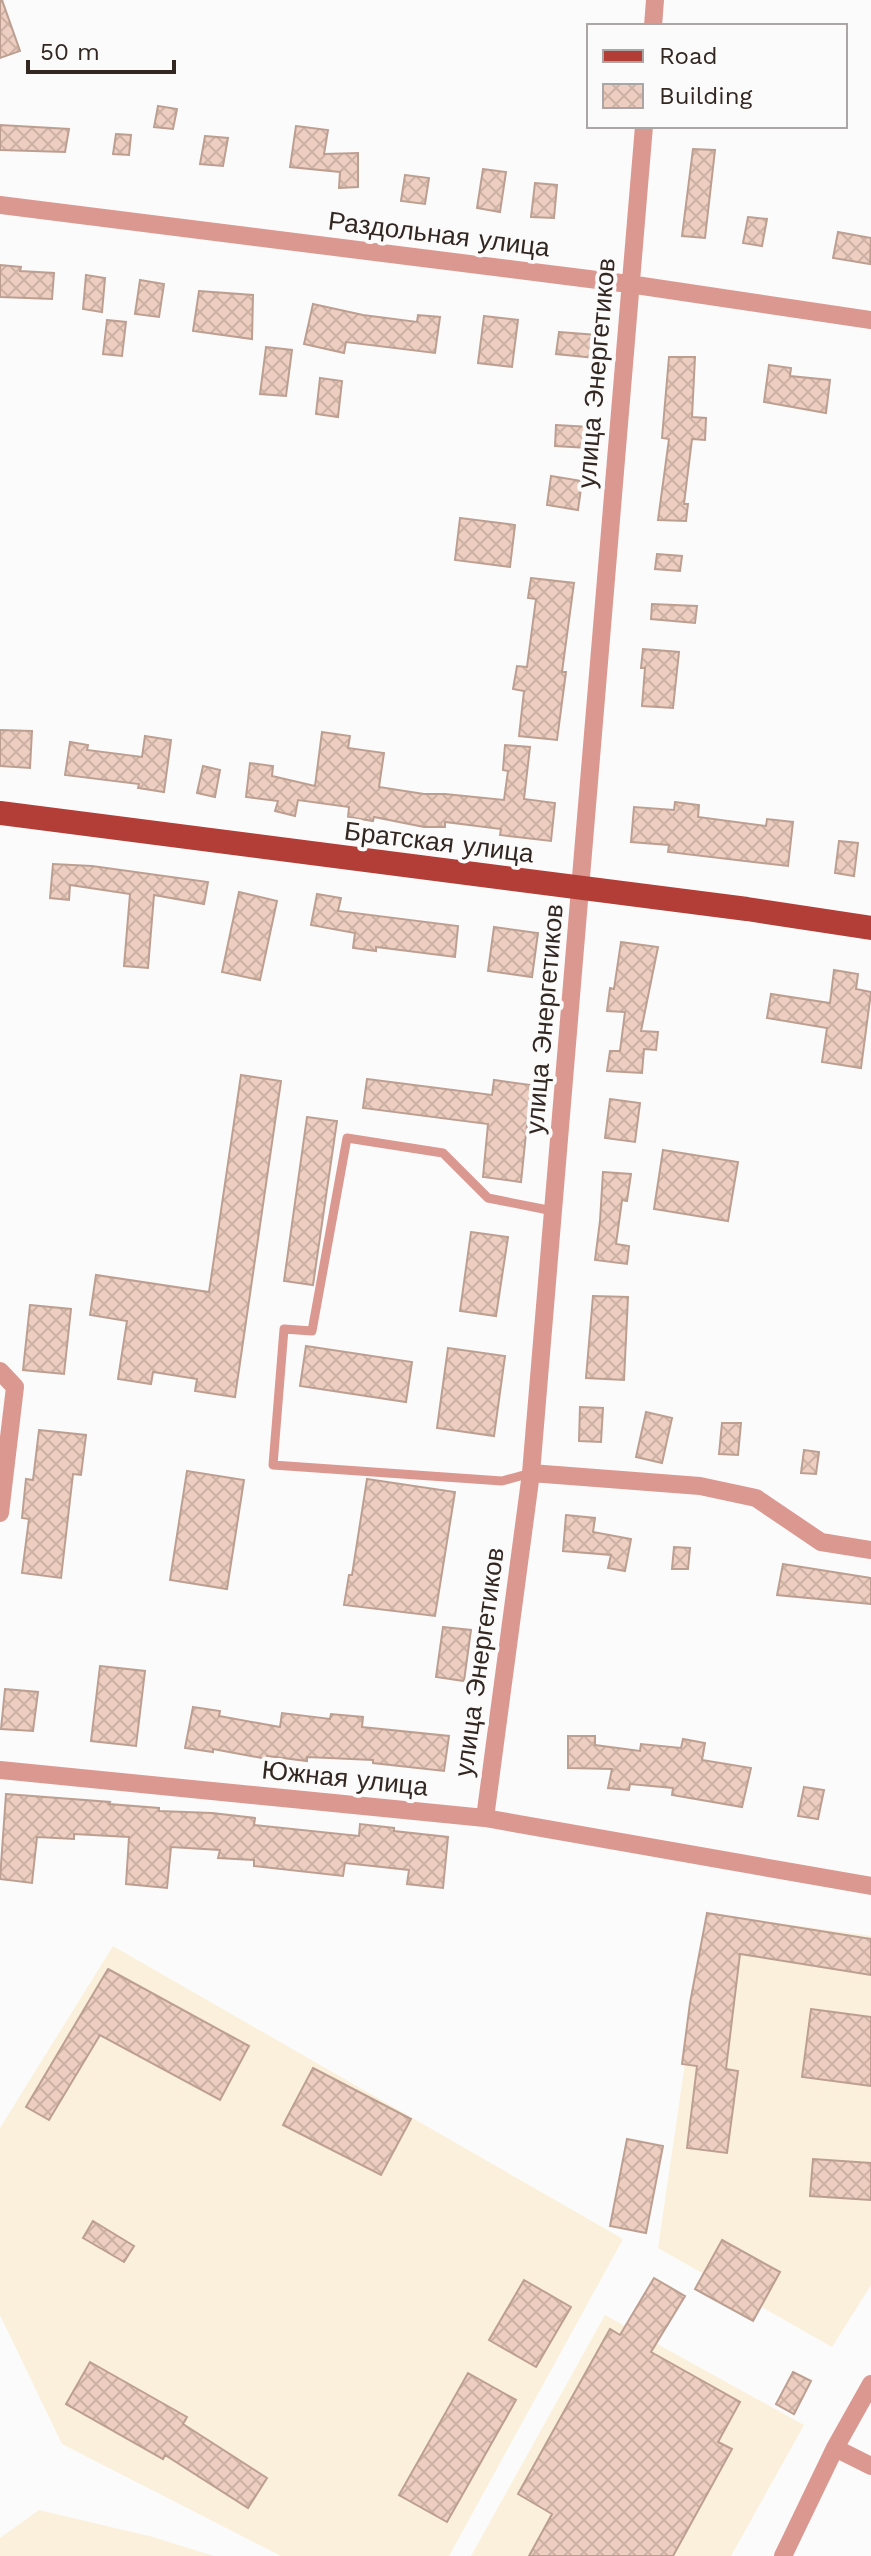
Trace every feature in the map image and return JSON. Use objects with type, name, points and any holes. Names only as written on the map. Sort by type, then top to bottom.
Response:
[{"type":"main road","name":"Братская улица","points":[[0,813],[871,928]]},
{"type":"street","points":[[653,24],[655,0]]},
{"type":"street","name":"улица Энергетиков","points":[[485,1818],[531,1473],[644,128]]},
{"type":"street","name":"Раздольная улица","points":[[0,205],[629,284],[871,320]]},
{"type":"street","points":[[0,1371],[15,1387],[0,1513]]},
{"type":"street","points":[[531,1473],[700,1486],[756,1498],[821,1542],[871,1550]]},
{"type":"street","name":"Южная улица","points":[[0,1770],[485,1818],[871,1886]]},
{"type":"street","points":[[783,2556],[835,2448],[871,2384]]},
{"type":"street","points":[[835,2448],[871,2466]]},
{"type":"lane","points":[[531,1473],[502,1481],[273,1465],[284,1329],[312,1331],[347,1138],[443,1153],[488,1198],[553,1211]]},
{"type":"shaded area","points":[[707,1913],[871,1936],[871,2285],[832,2347],[658,2248]]},
{"type":"shaded area","points":[[113,1946],[623,2239],[449,2556],[281,2556],[62,2444],[0,2315],[0,2128]]},
{"type":"shaded area","points":[[605,2315],[804,2425],[731,2556],[471,2556]]},
{"type":"shaded area","points":[[39,2510],[153,2537],[214,2556],[0,2556],[0,2538]]},
{"type":"building","points":[[0,0],[20,51],[0,58]]},
{"type":"building","points":[[158,106],[177,109],[173,129],[154,127]]},
{"type":"building","points":[[0,125],[69,129],[65,152],[0,150]]},
{"type":"building","points":[[296,126],[328,130],[324,154],[358,153],[358,187],[339,188],[340,172],[290,167]]},
{"type":"building","points":[[116,134],[131,135],[129,155],[113,154]]},
{"type":"building","points":[[205,136],[228,138],[223,166],[200,164]]},
{"type":"building","points":[[693,149],[715,150],[705,238],[682,236]]},
{"type":"building","points":[[483,169],[506,172],[500,212],[477,208]]},
{"type":"building","points":[[405,175],[429,178],[425,204],[401,201]]},
{"type":"building","points":[[535,183],[557,185],[554,218],[531,217]]},
{"type":"building","points":[[748,217],[767,219],[762,246],[743,243]]},
{"type":"building","points":[[838,232],[871,238],[870,264],[833,258]]},
{"type":"building","points":[[0,265],[21,267],[20,271],[54,273],[52,299],[0,297]]},
{"type":"building","points":[[86,275],[105,278],[102,312],[83,309]]},
{"type":"building","points":[[140,280],[164,284],[159,317],[135,314]]},
{"type":"building","points":[[199,291],[253,295],[252,339],[193,331]]},
{"type":"building","points":[[313,304],[417,322],[418,315],[440,317],[435,353],[346,342],[344,353],[304,344]]},
{"type":"building","points":[[484,316],[518,320],[512,367],[478,363]]},
{"type":"building","points":[[107,320],[126,322],[122,356],[103,354]]},
{"type":"building","points":[[559,332],[597,335],[595,358],[556,354]]},
{"type":"building","points":[[266,347],[292,350],[286,396],[260,394]]},
{"type":"building","points":[[669,357],[695,357],[692,417],[706,418],[705,440],[692,439],[684,504],[688,504],[686,521],[658,520],[669,439],[662,438]]},
{"type":"building","points":[[769,365],[791,368],[790,376],[830,380],[826,413],[764,402]]},
{"type":"building","points":[[320,378],[342,381],[338,417],[316,414]]},
{"type":"building","points":[[556,425],[590,427],[588,448],[555,446]]},
{"type":"building","points":[[551,476],[582,481],[578,510],[547,505]]},
{"type":"building","points":[[460,518],[515,525],[510,567],[455,560]]},
{"type":"building","points":[[657,554],[682,556],[680,571],[655,569]]},
{"type":"building","points":[[531,578],[574,583],[557,740],[519,736],[524,691],[513,689],[517,666],[527,667],[536,599],[528,598]]},
{"type":"building","points":[[652,604],[697,606],[695,623],[651,619]]},
{"type":"building","points":[[643,649],[679,652],[673,708],[642,706]]},
{"type":"building","points":[[0,730],[32,731],[30,768],[0,766]]},
{"type":"building","points":[[322,732],[350,736],[348,748],[384,753],[379,787],[504,800],[508,771],[503,770],[505,745],[530,747],[524,799],[555,803],[551,841],[500,835],[501,829],[445,822],[445,827],[424,827],[374,817],[373,821],[348,817],[349,807],[298,800],[295,816],[275,811],[278,801],[246,797],[250,763],[273,766],[272,776],[315,786]]},
{"type":"building","points":[[145,736],[171,740],[164,792],[138,788],[139,784],[65,775],[70,742],[88,745],[87,750],[142,757]]},
{"type":"building","points":[[203,766],[220,770],[215,797],[197,793]]},
{"type":"building","points":[[675,802],[699,805],[698,817],[766,826],[767,819],[793,822],[788,866],[668,852],[669,845],[631,842],[634,807],[674,810]]},
{"type":"building","points":[[839,841],[858,843],[854,876],[835,873]]},
{"type":"building","points":[[53,864],[92,866],[208,882],[204,904],[154,895],[148,968],[124,966],[130,894],[70,885],[69,900],[50,898]]},
{"type":"building","points":[[239,892],[277,901],[260,980],[222,972]]},
{"type":"building","points":[[317,894],[341,898],[338,911],[458,926],[455,957],[376,947],[376,951],[353,948],[355,933],[311,925]]},
{"type":"building","points":[[494,927],[538,933],[532,977],[488,971]]},
{"type":"building","points":[[621,942],[658,947],[641,1031],[658,1032],[656,1050],[644,1049],[642,1073],[607,1071],[610,1051],[620,1051],[625,1012],[607,1011],[610,988],[614,989]]},
{"type":"building","points":[[834,970],[858,974],[856,989],[871,992],[861,1068],[822,1062],[827,1028],[767,1018],[771,994],[830,1003]]},
{"type":"building","points":[[241,1075],[281,1081],[235,1397],[195,1391],[197,1379],[153,1372],[151,1384],[118,1379],[127,1321],[90,1315],[96,1275],[209,1292]]},
{"type":"building","points":[[367,1079],[492,1095],[494,1080],[531,1085],[521,1182],[483,1177],[488,1124],[363,1108]]},
{"type":"building","points":[[610,1099],[640,1103],[635,1142],[605,1138]]},
{"type":"building","points":[[307,1117],[337,1121],[313,1285],[284,1281]]},
{"type":"building","points":[[663,1150],[738,1162],[728,1221],[654,1209]]},
{"type":"building","points":[[603,1172],[631,1174],[627,1201],[622,1200],[616,1244],[629,1246],[627,1264],[595,1260]]},
{"type":"building","points":[[471,1232],[508,1237],[496,1316],[460,1311]]},
{"type":"building","points":[[593,1296],[628,1297],[624,1380],[586,1378]]},
{"type":"building","points":[[30,1305],[71,1309],[64,1374],[23,1370]]},
{"type":"building","points":[[306,1346],[412,1362],[406,1402],[300,1386]]},
{"type":"building","points":[[448,1348],[505,1356],[494,1436],[437,1428]]},
{"type":"building","points":[[580,1407],[603,1408],[601,1442],[579,1441]]},
{"type":"building","points":[[646,1412],[672,1418],[662,1463],[636,1457]]},
{"type":"building","points":[[722,1423],[741,1423],[738,1455],[719,1454]]},
{"type":"building","points":[[39,1430],[86,1435],[81,1475],[73,1474],[61,1578],[22,1573],[29,1519],[22,1518],[26,1479],[33,1480]]},
{"type":"building","points":[[804,1450],[819,1452],[816,1474],[801,1473]]},
{"type":"building","points":[[187,1471],[244,1480],[227,1589],[170,1580]]},
{"type":"building","points":[[367,1479],[455,1492],[435,1616],[344,1605],[349,1575],[352,1575]]},
{"type":"building","points":[[566,1515],[595,1518],[593,1532],[631,1539],[625,1571],[608,1568],[611,1555],[563,1551]]},
{"type":"building","points":[[674,1547],[690,1548],[688,1569],[672,1569]]},
{"type":"building","points":[[783,1564],[871,1578],[871,1604],[777,1595]]},
{"type":"building","points":[[443,1627],[471,1630],[464,1681],[436,1677]]},
{"type":"building","points":[[100,1666],[145,1671],[136,1746],[91,1741]]},
{"type":"building","points":[[5,1689],[38,1692],[33,1731],[1,1729]]},
{"type":"building","points":[[193,1707],[220,1711],[219,1716],[280,1727],[282,1713],[330,1719],[331,1714],[363,1717],[362,1727],[449,1736],[444,1771],[373,1763],[373,1760],[307,1757],[307,1761],[267,1756],[267,1759],[213,1749],[213,1752],[185,1748]]},
{"type":"building","points":[[568,1736],[595,1736],[595,1745],[640,1751],[641,1744],[681,1748],[683,1739],[705,1743],[702,1760],[751,1768],[742,1807],[672,1795],[673,1788],[630,1784],[629,1790],[608,1788],[612,1769],[568,1768]]},
{"type":"building","points":[[804,1787],[824,1790],[818,1819],[798,1816]]},
{"type":"building","points":[[6,1794],[255,1818],[254,1825],[359,1836],[360,1824],[448,1837],[443,1888],[407,1884],[409,1870],[345,1863],[343,1876],[254,1866],[254,1860],[218,1858],[220,1850],[171,1847],[167,1888],[126,1884],[129,1837],[74,1834],[74,1839],[37,1837],[32,1883],[0,1879]]},
{"type":"building","points":[[707,1913],[871,1939],[871,1975],[740,1954],[726,2069],[738,2071],[727,2153],[687,2148],[697,2066],[682,2064]]},
{"type":"building","points":[[108,1969],[249,2046],[220,2100],[100,2035],[49,2120],[26,2107]]},
{"type":"building","points":[[811,2009],[871,2017],[871,2086],[802,2077]]},
{"type":"building","points":[[313,2068],[411,2119],[381,2175],[283,2125]]},
{"type":"building","points":[[627,2139],[663,2146],[646,2233],[610,2226]]},
{"type":"building","points":[[813,2159],[871,2163],[871,2200],[810,2196]]},
{"type":"building","points":[[93,2221],[134,2246],[124,2262],[83,2238]]},
{"type":"building","points":[[722,2240],[780,2272],[753,2321],[695,2289]]},
{"type":"building","points":[[654,2278],[685,2296],[651,2352],[740,2402],[718,2442],[732,2449],[673,2556],[529,2556],[552,2514],[518,2494],[610,2329],[620,2335]]},
{"type":"building","points":[[524,2280],[571,2307],[536,2367],[489,2340]]},
{"type":"building","points":[[90,2362],[187,2417],[183,2424],[267,2478],[248,2508],[165,2455],[163,2459],[66,2404]]},
{"type":"building","points":[[793,2372],[811,2381],[794,2414],[776,2404]]},
{"type":"building","points":[[468,2373],[516,2400],[447,2522],[399,2495]]}]
